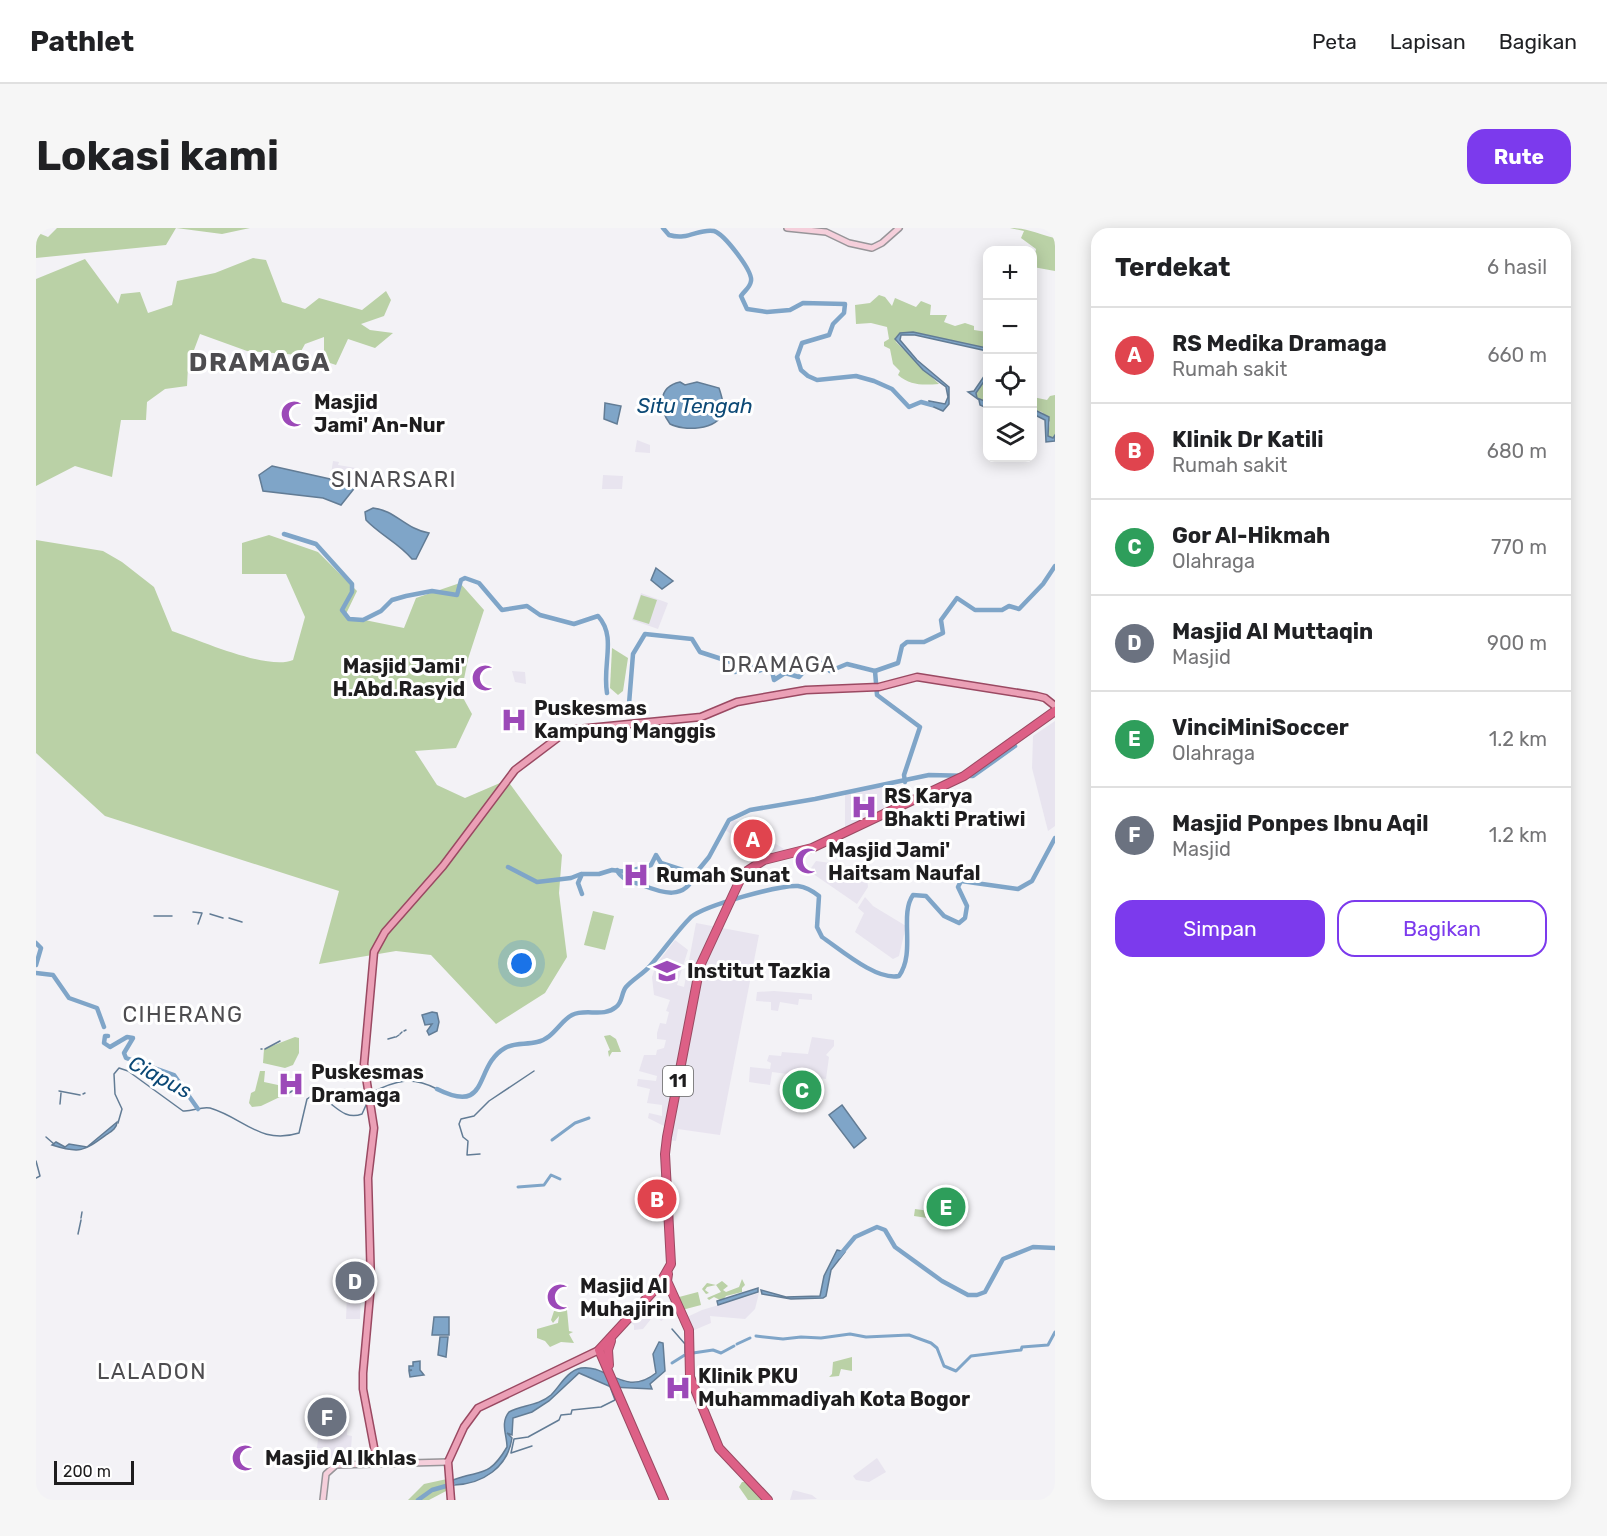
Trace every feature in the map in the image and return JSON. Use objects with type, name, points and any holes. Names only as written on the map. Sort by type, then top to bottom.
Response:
[{"type":"highway","name":"11","points":[[766,1500],[719,1448],[691,1385],[687,1336],[667,1281],[671,1264],[665,1160],[667,1137],[700,966],[735,889],[747,871],[758,863],[812,848],[966,775],[1055,711]]},
{"type":"highway","points":[[666,1500],[599,1350],[663,1284],[671,1264]]},
{"type":"highway","name":"11","points":[[663,1284],[682,1317]]},
{"type":"highway","points":[[609,1371],[608,1348],[613,1338]]},
{"type":"main road","points":[[787,228],[826,232],[849,243],[872,248],[899,228]]},
{"type":"main road","points":[[377,1462],[363,1389],[371,1284],[368,1178],[374,1128],[371,1101],[367,1090],[364,1053],[376,946],[441,868],[524,761],[572,729],[701,717],[737,702],[806,690],[877,688],[924,678],[1037,696],[1045,698],[1055,706]]},
{"type":"main road","points":[[451,1500],[452,1489],[448,1462],[464,1427],[478,1408],[599,1350]]},
{"type":"main road","points":[[323,1500],[326,1474],[332,1467],[377,1462],[448,1462]]},
{"type":"shaded area","points":[[637,440],[650,445],[650,453],[635,452]]},
{"type":"shaded area","points":[[333,461],[339,462],[338,465],[356,468],[354,479],[331,474]]},
{"type":"shaded area","points":[[603,475],[623,476],[622,489],[602,489]]},
{"type":"shaded area","points":[[641,593],[668,603],[658,629],[632,620]]},
{"type":"shaded area","points":[[512,671],[525,672],[526,684],[515,682]]},
{"type":"shaded area","points":[[1055,721],[1055,826],[1048,831],[1032,768],[1033,736]]},
{"type":"shaded area","name":"RS Karya Bhakti Pratiwi","points":[[882,787],[884,811],[845,829],[845,793]]},
{"type":"shaded area","points":[[733,820],[789,852],[778,854],[761,845],[743,841],[725,830]]},
{"type":"shaded area","points":[[816,861],[830,863],[847,872],[851,867],[867,878],[868,887],[857,904],[809,871]]},
{"type":"shaded area","points":[[865,897],[873,906],[906,926],[899,956],[893,959],[855,932],[864,913],[858,908]]},
{"type":"shaded area","points":[[696,923],[759,935],[720,1135],[678,1129],[676,1141],[668,1140],[670,1129],[648,1118],[649,1113],[662,1116],[662,1105],[647,1103],[650,1089],[637,1086],[638,1079],[656,1081],[657,1076],[639,1071],[644,1055],[656,1055],[657,1050],[664,1048],[666,1040],[657,1039],[657,1033],[660,1023],[666,1024],[669,1012],[666,1011],[670,1000],[654,995],[652,977],[656,965],[675,940],[688,950],[677,985],[684,987]]},
{"type":"shaded area","points":[[757,992],[812,994],[812,1000],[799,999],[798,1005],[780,1002],[778,1011],[771,1010],[771,1002],[756,1001]]},
{"type":"shaded area","points":[[812,1037],[834,1040],[834,1046],[826,1055],[829,1057],[826,1079],[772,1072],[770,1085],[749,1082],[750,1067],[770,1069],[771,1063],[767,1061],[769,1055],[781,1056],[782,1052],[808,1054]]},
{"type":"shaded area","points":[[357,1291],[357,1296],[361,1296],[360,1319],[346,1319],[347,1293]]},
{"type":"shaded area","points":[[759,1293],[755,1309],[745,1319],[710,1316],[711,1323],[692,1331],[685,1318],[702,1310]]},
{"type":"shaded area","points":[[646,1303],[650,1307],[670,1307],[673,1312],[661,1321],[655,1314],[643,1329],[634,1330],[634,1325],[630,1322]]},
{"type":"shaded area","points":[[321,1411],[348,1415],[347,1435],[352,1436],[350,1460],[327,1461],[326,1448],[317,1448]]},
{"type":"shaded area","points":[[877,1458],[886,1472],[869,1482],[856,1480],[853,1476]]},
{"type":"shaded area","points":[[793,1490],[812,1495],[817,1499],[790,1500]]},
{"type":"green space","points":[[57,228],[176,228],[166,245],[36,258],[36,232],[48,237]]},
{"type":"green space","points":[[176,228],[250,228],[222,234]]},
{"type":"green space","points":[[1010,228],[1028,230],[1055,238],[1055,271],[1037,268],[1037,246],[1032,246],[1021,238],[1024,231]]},
{"type":"green space","points":[[253,258],[266,260],[282,302],[305,309],[319,298],[362,310],[386,291],[391,300],[384,316],[361,324],[370,330],[393,333],[375,348],[348,339],[336,365],[324,361],[324,337],[305,344],[299,355],[247,351],[200,334],[188,366],[187,386],[165,389],[147,402],[146,420],[121,420],[112,477],[75,466],[36,486],[36,279],[85,259],[118,304],[121,294],[140,292],[148,313],[172,305],[177,281],[215,273]]},
{"type":"green space","points":[[879,295],[885,297],[892,306],[895,298],[916,307],[921,301],[931,305],[930,315],[947,315],[944,322],[955,326],[965,323],[974,326],[974,330],[983,331],[983,347],[913,332],[900,333],[895,338],[896,342],[939,384],[912,383],[898,375],[900,371],[893,364],[890,349],[884,346],[884,342],[889,339],[887,327],[871,323],[856,324],[855,305],[870,303]]},
{"type":"green space","points":[[983,383],[983,400],[977,398],[976,393]]},
{"type":"green space","points":[[1055,395],[1055,435],[1053,438],[1048,436],[1050,422],[1042,412],[1037,410],[1037,398],[1047,400],[1050,396]]},
{"type":"green space","points":[[269,535],[318,552],[357,591],[345,616],[404,628],[416,598],[460,583],[484,610],[468,659],[461,694],[472,714],[456,748],[415,751],[437,785],[465,798],[507,780],[562,855],[559,893],[567,957],[545,993],[496,1024],[431,955],[396,951],[319,964],[339,891],[105,816],[36,753],[36,540],[103,551],[122,562],[154,587],[172,631],[251,658],[282,662],[293,660],[305,617],[286,574],[242,574],[242,543]]},
{"type":"green space","points":[[641,595],[657,600],[649,624],[633,619]]},
{"type":"green space","points":[[612,648],[628,658],[623,691],[618,695],[610,688]]},
{"type":"green space","points":[[593,911],[614,916],[605,950],[584,945]]},
{"type":"green space","points":[[610,1035],[616,1039],[621,1052],[612,1052],[609,1057],[608,1051],[610,1050],[604,1036]]},
{"type":"green space","points":[[295,1037],[299,1038],[299,1053],[293,1065],[285,1068],[263,1063],[264,1049]]},
{"type":"green space","points":[[260,1071],[265,1071],[264,1082],[278,1085],[284,1095],[261,1106],[252,1107],[249,1103],[251,1093],[255,1091]]},
{"type":"green space","points":[[805,1082],[809,1082],[808,1102],[795,1098],[796,1084],[804,1085]]},
{"type":"green space","points":[[936,1194],[956,1195],[957,1222],[934,1222],[934,1219],[914,1216],[915,1209],[937,1212]]},
{"type":"green space","points":[[742,1279],[745,1285],[742,1292],[726,1296],[722,1301],[714,1297],[709,1300],[707,1298],[721,1292],[716,1285],[722,1281],[728,1286],[723,1290],[726,1292],[739,1287]]},
{"type":"green space","points":[[707,1283],[716,1285],[707,1287],[705,1290],[709,1293],[706,1294],[702,1289]]},
{"type":"green space","points":[[698,1292],[701,1305],[682,1310],[679,1297]]},
{"type":"green space","points":[[567,1310],[569,1331],[573,1332],[569,1334],[574,1343],[561,1342],[550,1347],[545,1341],[537,1338],[537,1329],[558,1323],[559,1316],[553,1323],[551,1320],[554,1311]]},
{"type":"green space","points":[[852,1357],[852,1371],[841,1369],[839,1376],[829,1377],[832,1374],[833,1362]]},
{"type":"green space","points":[[729,1393],[744,1394],[743,1401],[740,1400],[737,1408],[731,1407]]},
{"type":"green space","points":[[447,1479],[448,1490],[429,1500],[408,1500],[424,1484]]},
{"type":"green space","points":[[742,1482],[746,1482],[762,1500],[748,1500],[739,1487]]},
{"type":"water","points":[[913,332],[983,347],[983,350],[915,335],[901,335],[900,340],[917,360],[949,387],[949,404],[943,411],[929,405],[929,401],[945,404],[948,397],[946,387],[923,370],[895,339],[900,333]]},
{"type":"water","points":[[983,378],[983,383],[976,393],[977,398],[983,400],[983,406],[968,392],[974,391]]},
{"type":"water","name":"Situ Tengah","points":[[680,382],[685,385],[697,382],[719,388],[724,407],[720,418],[714,423],[699,428],[683,428],[670,424],[664,412],[662,399],[667,389]]},
{"type":"water","points":[[605,403],[621,406],[617,424],[604,419]]},
{"type":"water","points":[[1037,411],[1049,417],[1048,436],[1053,438],[1055,435],[1055,441],[1046,442],[1045,420],[1037,416]]},
{"type":"water","points":[[272,466],[357,485],[341,505],[323,498],[263,491],[259,475]]},
{"type":"water","points":[[373,508],[388,512],[413,528],[429,533],[416,559],[412,559],[366,520],[365,512]]},
{"type":"water","points":[[656,568],[673,581],[662,589],[651,580]]},
{"type":"water","points":[[437,1013],[439,1022],[437,1031],[429,1035],[427,1031],[432,1024],[425,1025],[422,1015]]},
{"type":"water","points":[[842,1105],[866,1138],[854,1148],[829,1115]]},
{"type":"water","points":[[117,1122],[112,1131],[87,1148],[76,1150],[52,1145],[56,1142],[65,1147],[69,1144],[87,1147]]},
{"type":"water","points":[[837,1250],[845,1252],[831,1270],[826,1296],[823,1298],[791,1299],[762,1294],[761,1290],[786,1297],[820,1296],[824,1276]]},
{"type":"water","points":[[758,1288],[758,1292],[718,1305],[717,1301]]},
{"type":"water","points":[[434,1317],[449,1317],[449,1335],[432,1335]]},
{"type":"water","points":[[440,1337],[448,1337],[446,1357],[438,1355]]},
{"type":"water","points":[[659,1342],[663,1343],[665,1371],[650,1384],[652,1389],[611,1387],[579,1373],[549,1401],[532,1412],[513,1418],[512,1435],[507,1433],[512,1438],[510,1448],[500,1465],[475,1481],[454,1485],[453,1480],[489,1469],[500,1457],[507,1447],[504,1425],[509,1412],[546,1399],[568,1375],[581,1368],[590,1368],[626,1381],[645,1380],[656,1373],[653,1354]]},
{"type":"water","points":[[420,1361],[420,1370],[424,1375],[410,1377],[409,1371],[412,1370],[409,1370],[409,1366],[413,1366],[413,1362]]},
{"type":"waterway","points":[[663,228],[669,235],[676,236],[688,236],[703,231],[714,231],[719,234],[737,253],[750,276],[749,286],[741,296],[747,309],[767,312],[790,310],[803,303],[845,304],[844,313],[833,324],[829,335],[802,343],[797,357],[801,370],[808,376],[817,380],[856,376],[892,389],[909,407],[921,402],[932,405]]},
{"type":"waterway","points":[[284,534],[316,544],[352,584],[352,592],[342,610],[349,619],[363,620],[381,611],[392,600],[406,596],[432,591],[457,595],[461,580],[465,578],[479,583],[502,610],[527,606],[540,615],[574,624],[598,616],[607,633],[607,693]]},
{"type":"waterway","points":[[611,708],[625,708],[629,704],[633,654],[645,634],[692,639],[700,652],[734,663],[735,672],[740,670],[748,660],[756,672],[771,666],[774,680],[785,673],[799,677],[807,668],[827,661],[830,671],[847,664],[875,671],[898,663],[902,646],[907,642],[924,642],[943,633],[941,620],[957,598],[975,610],[1002,610],[1009,606],[1019,609],[1043,584],[1055,566]]},
{"type":"waterway","points":[[875,671],[877,695],[920,727],[904,775],[905,782]]},
{"type":"waterway","points":[[582,894],[578,883],[582,874],[599,874],[612,870],[627,872],[651,865],[656,855],[661,863],[695,874],[709,857],[729,820],[750,810],[929,775],[973,776],[1015,746]]},
{"type":"waterway","points":[[437,1089],[454,1096],[466,1097],[474,1093],[488,1066],[505,1048],[543,1040],[564,1021],[577,1013],[600,1013],[616,1007],[626,987],[650,966],[691,917],[711,907],[760,892],[798,886],[815,893],[819,896],[817,927],[822,937],[870,969],[880,974],[899,976],[906,956],[907,913],[913,895],[926,896],[944,916],[959,923],[965,918],[967,906],[958,887],[961,881],[1018,889],[1032,881],[1055,838]]},
{"type":"waterway","points":[[508,867],[537,882],[571,878],[581,874]]},
{"type":"waterway","points":[[617,870],[628,880],[672,893],[685,888],[691,883],[695,874]]},
{"type":"waterway","points":[[193,912],[202,913],[198,924]]},
{"type":"waterway","points":[[210,914],[223,918]]},
{"type":"waterway","points":[[154,916],[172,916]]},
{"type":"waterway","points":[[229,918],[242,922]]},
{"type":"waterway","points":[[36,943],[41,948],[36,965]]},
{"type":"waterway","points":[[36,973],[53,975],[69,998],[97,1008],[104,1027]]},
{"type":"waterway","points":[[108,1036],[105,1036],[104,1043],[110,1047],[127,1037],[133,1038],[124,1053],[126,1058],[174,1075],[198,1109]]},
{"type":"waterway","points":[[388,1039],[395,1037]]},
{"type":"waterway","points":[[265,1049],[280,1041]]},
{"type":"waterway","name":"Ciapus","points":[[118,1123],[122,1109],[115,1094],[114,1074],[119,1068],[128,1071],[183,1111],[210,1108],[273,1136],[299,1133],[307,1099],[313,1095],[326,1100],[342,1112],[354,1116],[362,1114],[367,1103]]},
{"type":"waterway","points":[[480,1154],[467,1155],[468,1141],[463,1137],[459,1124],[461,1119],[474,1116],[489,1101],[534,1071]]},
{"type":"waterway","name":"Ciapus","points":[[371,1093],[404,1081],[420,1082],[437,1089]]},
{"type":"waterway","points":[[284,1096],[302,1085]]},
{"type":"waterway","points":[[59,1091],[80,1095]]},
{"type":"waterway","points":[[60,1104],[61,1093]]},
{"type":"waterway","points":[[552,1140],[575,1123],[589,1118]]},
{"type":"waterway","name":"Ciapus","points":[[46,1137],[54,1144]]},
{"type":"waterway","name":"Ciapus","points":[[36,1161],[40,1176],[36,1178]]},
{"type":"waterway","points":[[518,1187],[544,1185],[551,1175],[560,1179]]},
{"type":"waterway","points":[[81,1218],[82,1212]]},
{"type":"waterway","points":[[78,1234],[81,1220]]},
{"type":"waterway","points":[[839,1256],[855,1237],[877,1227],[885,1230],[895,1247],[942,1281],[968,1295],[977,1295],[985,1292],[1003,1259],[1033,1247],[1055,1248]]},
{"type":"waterway","points":[[672,1329],[685,1344],[685,1353]]},
{"type":"waterway","points":[[756,1336],[783,1339],[821,1338],[850,1334],[866,1337],[909,1335],[931,1343],[937,1348],[944,1366],[956,1371],[971,1356],[1048,1345],[1055,1332]]},
{"type":"waterway","points":[[692,1333],[693,1349]]},
{"type":"waterway","points":[[737,1344],[750,1338]]},
{"type":"waterway","points":[[693,1353],[713,1350],[721,1353],[734,1346]]},
{"type":"waterway","points":[[672,1363],[688,1353]]},
{"type":"waterway","points":[[532,1446],[511,1453],[514,1439],[528,1437],[559,1420],[561,1415],[571,1414],[572,1410],[601,1407],[615,1400],[609,1384]]},
{"type":"waterway","points":[[418,1500],[432,1490],[453,1484]]},
{"type":"place","name":"Masjid Jami' An-Nur","points":[[294,414]]},
{"type":"place","name":"Masjid Jami' H.Abd.Rasyid","points":[[485,678]]},
{"type":"place","name":"Puskesmas Kampung Manggis","points":[[514,720]]},
{"type":"place","name":"RS Karya Bhakti Pratiwi","points":[[864,807]]},
{"type":"place","name":"RS Medika Dramaga","points":[[753,839]]},
{"type":"place","name":"Masjid Jami' Haitsam Naufal","points":[[808,861]]},
{"type":"place","name":"Rumah Sunat","points":[[636,875]]},
{"type":"place","name":"Institut Tazkia","points":[[667,971]]},
{"type":"place","name":"Puskesmas Dramaga","points":[[291,1084]]},
{"type":"place","name":"Gor Al-Hikmah","points":[[802,1090]]},
{"type":"place","name":"Klinik Dr Katili","points":[[657,1199]]},
{"type":"place","name":"VinciMiniSoccer","points":[[946,1207]]},
{"type":"place","name":"Masjid Al Muttaqin","points":[[355,1281]]},
{"type":"place","name":"Masjid Al Muhajirin","points":[[560,1297]]},
{"type":"place","name":"Klinik PKU Muhammadiyah Kota Bogor","points":[[678,1388]]},
{"type":"place","name":"Masjid Ponpes Ibnu Aqil","points":[[327,1417]]},
{"type":"place","name":"Masjid Al Ikhlas","points":[[245,1458]]},
{"type":"district","name":"DRAMAGA","points":[[260,362]]},
{"type":"district","name":"SINARSARI","points":[[394,479]]},
{"type":"district","name":"DRAMAGA","points":[[779,664]]},
{"type":"district","name":"CIHERANG","points":[[183,1014]]},
{"type":"district","name":"LALADON","points":[[152,1371]]}]
